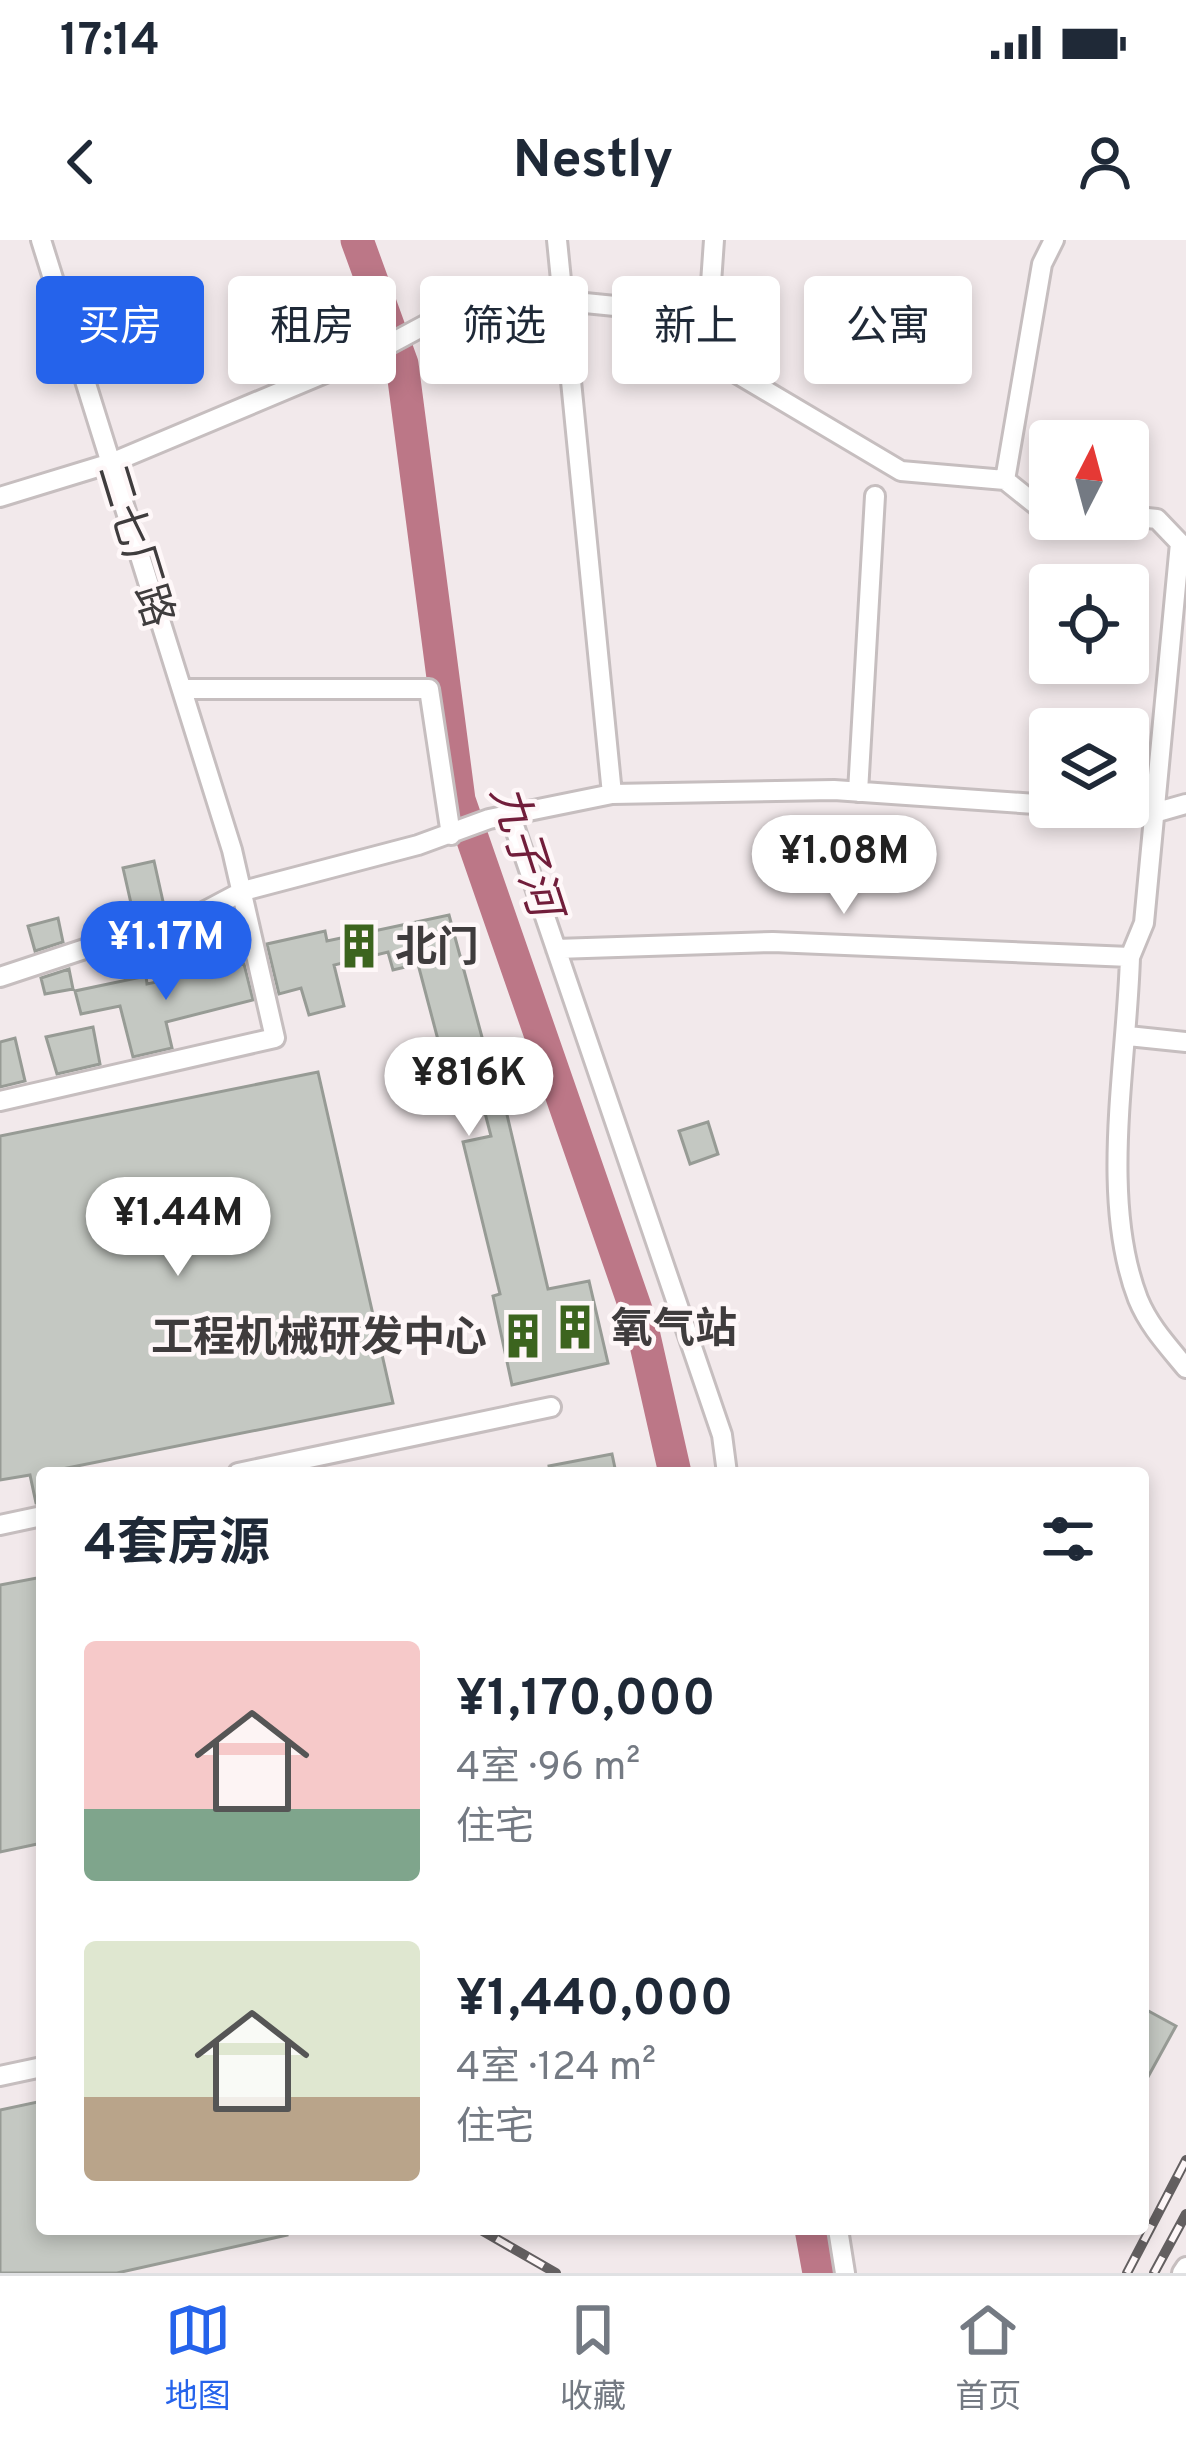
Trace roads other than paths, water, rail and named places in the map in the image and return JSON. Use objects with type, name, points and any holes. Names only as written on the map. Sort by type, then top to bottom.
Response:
[{"type":"street","name":"二七厂路","points":[[0,1101],[275,1039],[232,850],[41,240]]},
{"type":"street","points":[[557,240],[562,276]]},
{"type":"street","points":[[711,276],[714,240]]},
{"type":"street","points":[[1005,480],[1042,264],[1054,240]]},
{"type":"street","points":[[0,497],[111,464],[373,353],[420,327]]},
{"type":"street","points":[[573,384],[612,794]]},
{"type":"street","points":[[755,384],[901,471],[1005,480],[1029,499]]},
{"type":"street","points":[[858,792],[874,496]]},
{"type":"street","points":[[1149,518],[1157,519],[1180,543],[1144,923],[1130,956],[1117,1223],[1139,1300],[1155,1331],[1185,1365]]},
{"type":"street","points":[[182,689],[429,689],[451,835]]},
{"type":"street","points":[[0,976],[115,939],[177,926],[243,891],[451,835],[489,819],[612,794],[858,792],[1029,804]]},
{"type":"street","points":[[1149,813],[1186,804]]},
{"type":"street","points":[[510,814],[722,1435],[726,1467]]},
{"type":"street","points":[[556,949],[773,942],[1130,956]]},
{"type":"street","points":[[1128,1036],[1186,1042]]},
{"type":"street","points":[[266,1467],[551,1407]]},
{"type":"street","points":[[0,1525],[36,1517]]},
{"type":"street","points":[[0,2076],[36,2068]]},
{"type":"street","points":[[839,2235],[845,2273]]},
{"type":"waterway","name":"九子河","points":[[357,240],[402,364],[459,800],[642,1327],[674,1467]]},
{"type":"waterway","name":"九子河","points":[[812,2235],[819,2273]]},
{"type":"railway","points":[[1149,2231],[1186,2160]]},
{"type":"railway","points":[[1154,2273],[1186,2214]]},
{"type":"railway","points":[[490,2235],[556,2273]]},
{"type":"railway","points":[[1127,2273],[1147,2235]]},
{"type":"place","name":"北门","points":[[359,946]]},
{"type":"place","name":"氧气站","points":[[575,1327]]},
{"type":"place","name":"工程机械研发中心","points":[[523,1336]]}]
